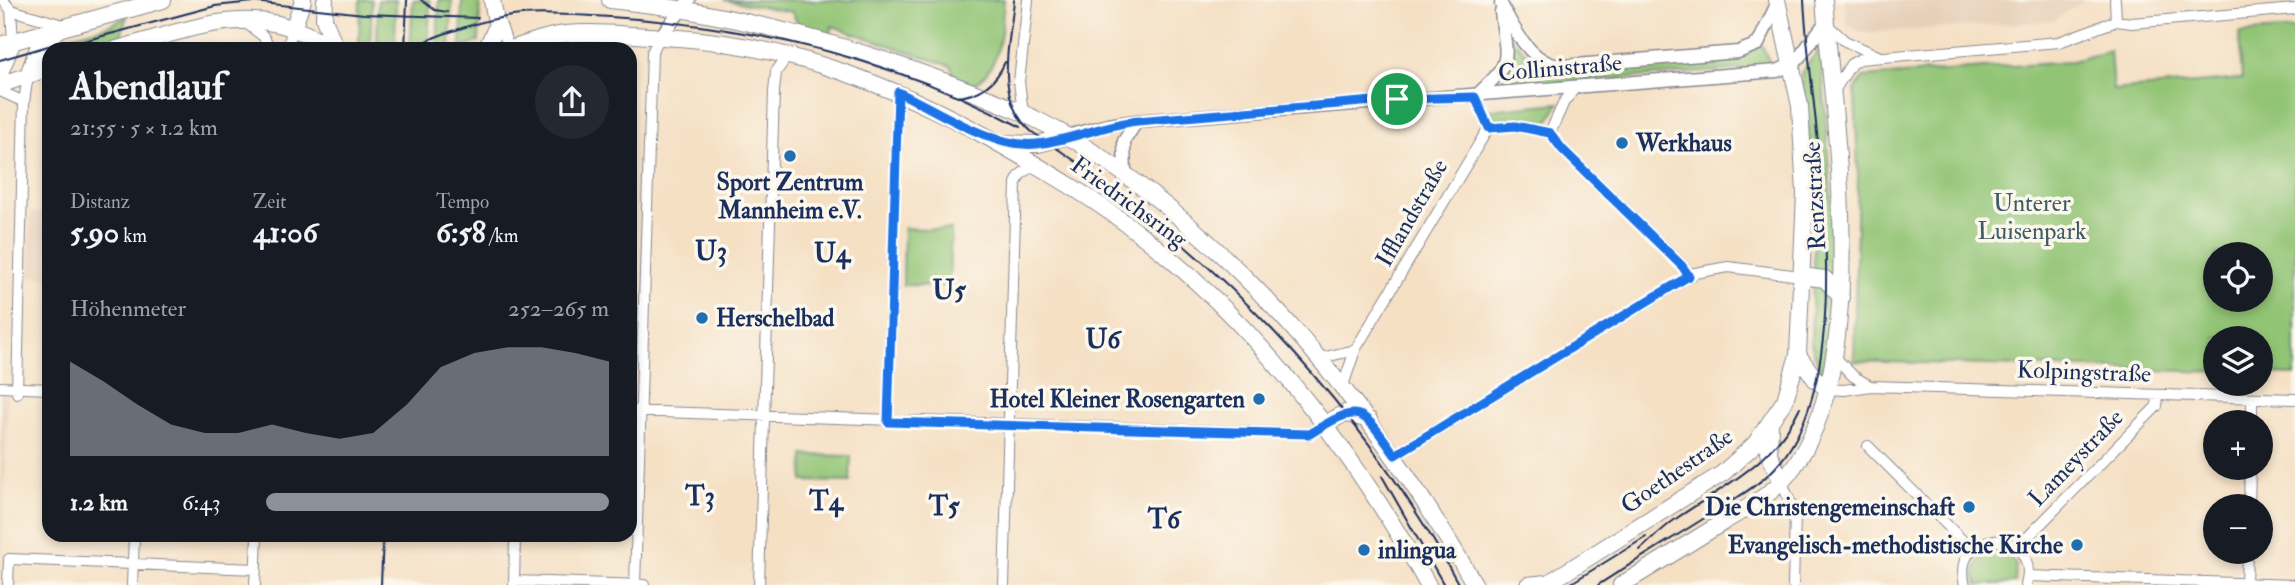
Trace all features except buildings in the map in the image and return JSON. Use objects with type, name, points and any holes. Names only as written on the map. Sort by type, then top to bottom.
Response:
[{"type":"main road","points":[[0,73],[6,43],[163,0]]},
{"type":"main road","points":[[293,29],[303,0]]},
{"type":"main road","points":[[325,0],[326,29],[334,42]]},
{"type":"main road","name":"Friedrichsring","points":[[621,0],[685,4],[815,37],[895,63],[1023,112],[1068,136],[1125,174],[1212,248],[1321,358],[1372,421],[1475,585]]},
{"type":"main road","name":"Renzstraße","points":[[1824,0],[1842,246],[1841,297],[1835,356],[1828,388]]},
{"type":"main road","name":"Renzstraße","points":[[1777,2],[1800,106],[1804,172],[1801,276]]},
{"type":"main road","points":[[490,42],[495,33],[494,6]]},
{"type":"main road","points":[[158,42],[207,26],[243,20],[293,29],[323,42]]},
{"type":"main road","points":[[45,42],[63,26]]},
{"type":"main road","name":"Friedrichsring","points":[[549,42],[573,34],[660,37],[721,42],[788,55],[898,92],[997,142],[1092,198],[1179,266],[1267,354],[1353,462],[1428,585]]},
{"type":"main road","points":[[28,75],[38,48],[42,44]]},
{"type":"main road","points":[[0,85],[42,70]]},
{"type":"main road","points":[[997,142],[1038,144],[1068,136]]},
{"type":"main road","points":[[1801,276],[1825,279],[1841,297]]},
{"type":"main road","name":"Goethestraße","points":[[1546,584],[1723,473],[1741,459],[1770,425],[1784,400],[1798,355],[1801,276]]},
{"type":"main road","points":[[1621,585],[1766,495],[1782,482],[1813,438],[1828,388],[1815,379],[1798,355]]},
{"type":"main road","points":[[1325,424],[1345,414],[1372,421]]},
{"type":"main road","points":[[1770,425],[1769,454],[1782,482]]},
{"type":"main road","points":[[1528,585],[1546,584]]},
{"type":"street","points":[[3,0],[10,10],[63,26]]},
{"type":"street","points":[[1023,112],[1019,82],[1028,0]]},
{"type":"street","points":[[2115,0],[2116,21]]},
{"type":"street","points":[[1500,2],[1506,61],[1497,77],[1475,97],[1489,128],[1515,126],[1550,133],[1562,149],[1682,266],[1689,276]]},
{"type":"street","name":"Collinistraße","points":[[1500,2],[1524,43],[1546,62],[1563,66],[1738,52],[1758,44],[1777,2]]},
{"type":"street","points":[[637,370],[652,52],[685,4]]},
{"type":"street","points":[[494,6],[507,42]]},
{"type":"street","points":[[1831,95],[1851,64],[1860,59],[2059,41],[2116,21],[2132,23],[2295,9]]},
{"type":"street","points":[[6,43],[10,10]]},
{"type":"street","points":[[243,20],[267,42]]},
{"type":"street","points":[[1792,65],[1825,23],[1844,41],[1879,56]]},
{"type":"street","points":[[289,42],[293,29]]},
{"type":"street","points":[[759,585],[775,90],[776,72],[788,55]]},
{"type":"street","name":"Collinistraße","points":[[1068,136],[1108,125],[1137,121],[1397,99],[1475,97],[1777,71],[1792,65]]},
{"type":"street","points":[[17,391],[24,102],[28,75]]},
{"type":"street","points":[[1550,133],[1564,102],[1575,88]]},
{"type":"street","points":[[0,91],[24,102]]},
{"type":"street","points":[[888,422],[898,92]]},
{"type":"street","points":[[1125,174],[1124,141],[1137,121]]},
{"type":"street","name":"Ifflandstraße","points":[[1343,386],[1356,350],[1489,128]]},
{"type":"street","points":[[1004,585],[1016,183],[1020,174],[1035,164]]},
{"type":"street","points":[[1395,455],[1689,276],[1709,269],[1728,267],[1801,276]]},
{"type":"street","points":[[1321,358],[1356,350]]},
{"type":"street","points":[[1835,356],[1853,376],[1871,386]]},
{"type":"street","name":"Kolpingstraße","points":[[1828,388],[1844,390],[1871,386],[2295,400]]},
{"type":"street","points":[[0,387],[17,391],[42,389]]},
{"type":"street","name":"Lameystraße","points":[[2017,548],[2157,406],[2158,395]]},
{"type":"street","points":[[2252,398],[2252,410]]},
{"type":"street","points":[[637,412],[765,414],[888,422],[1310,434],[1325,424]]},
{"type":"street","points":[[1868,446],[1972,550]]},
{"type":"street","points":[[1782,482],[1795,515],[1793,585]]},
{"type":"street","points":[[1965,585],[1963,567],[1972,550],[1989,540],[2009,543],[2017,548],[2024,556],[2027,581],[2295,585]]},
{"type":"street","points":[[132,585],[134,542]]},
{"type":"street","points":[[255,585],[257,542]]},
{"type":"street","points":[[515,542],[514,583],[644,585]]},
{"type":"street","points":[[635,542],[635,585]]},
{"type":"street","points":[[8,585],[9,559],[256,569]]},
{"type":"street","points":[[2246,584],[2247,564]]},
{"type":"shaded area","points":[[1845,0],[2084,0],[2053,21],[1862,33],[1847,24]]},
{"type":"shaded area","points":[[31,212],[42,213],[42,277],[29,277]]},
{"type":"shaded area","points":[[0,393],[8,393],[1,585],[0,585]]},
{"type":"green space","points":[[360,0],[372,0],[370,42],[359,42]]},
{"type":"green space","points":[[378,0],[396,0],[395,42],[377,42]]},
{"type":"green space","points":[[413,0],[430,0],[428,42],[410,42]]},
{"type":"green space","points":[[439,0],[452,0],[450,42],[437,42]]},
{"type":"green space","points":[[462,0],[475,0],[480,4],[479,41],[461,42]]},
{"type":"green space","points":[[724,0],[1004,0],[1001,36],[995,58],[983,77],[973,85],[955,77],[951,66],[832,26],[831,35],[799,26],[792,12]]},
{"type":"green space","points":[[127,16],[120,39],[107,42],[49,42],[108,26]]},
{"type":"green space","name":"Unterer Luisenpark","points":[[2295,29],[2295,375],[2273,374],[2273,326],[2203,326],[2203,372],[1854,361],[1858,173],[1855,90],[1863,77],[2068,62],[2110,51],[2113,90],[2242,79],[2239,33]]},
{"type":"green space","points":[[1511,38],[1536,63],[1559,72],[1739,57],[1762,45],[1770,64],[1758,68],[1536,85],[1523,79],[1501,81],[1510,62]]},
{"type":"green space","points":[[1821,47],[1836,275],[1822,377],[1811,343],[1815,207],[1801,73]]},
{"type":"green space","points":[[1559,103],[1548,122],[1523,117],[1494,120],[1487,110]]},
{"type":"green space","points":[[904,228],[951,230],[949,286],[903,285]]},
{"type":"green space","points":[[804,455],[851,456],[850,482],[803,481]]},
{"type":"green space","points":[[1998,551],[2008,555],[2016,565],[2015,583],[1978,585],[1975,573],[1978,562],[1991,552]]},
{"type":"tram line","points":[[405,42],[407,0]]},
{"type":"tram line","points":[[421,0],[435,10],[447,12]]},
{"type":"tram line","points":[[1014,0],[1007,70],[1012,103],[1020,118],[1032,132],[1159,225],[1218,276],[1274,332],[1326,390],[1375,452],[1419,517],[1459,585]]},
{"type":"tram line","points":[[1598,585],[1760,481],[1775,468],[1802,425],[1818,371],[1825,309],[1826,243],[1804,0]]},
{"type":"tram line","points":[[80,42],[215,6],[253,2],[364,14],[478,18]]},
{"type":"tram line","points":[[426,42],[478,23],[525,15],[594,16],[705,27],[760,36],[867,63],[971,102],[1021,127]]},
{"type":"tram line","points":[[0,60],[42,48]]},
{"type":"tram line","points":[[957,97],[973,94],[986,87],[997,76],[1005,62]]},
{"type":"tram line","points":[[1640,550],[1672,522],[1762,458],[1777,443],[1800,407]]},
{"type":"tram line","points":[[1382,476],[1444,585]]},
{"type":"tram line","points":[[1568,585],[1646,537]]},
{"type":"tram line","points":[[381,585],[383,542]]},
{"type":"place","name":"Werkhaus","points":[[1622,143]]},
{"type":"place","name":"Sport Zentrum Mannheim e.V.","points":[[790,156]]},
{"type":"place","name":"Herschelbad","points":[[702,318]]},
{"type":"place","name":"Hotel Kleiner Rosengarten","points":[[1259,399]]},
{"type":"place","name":"Die Christengemeinschaft","points":[[1969,507]]},
{"type":"place","name":"Evangelisch-methodistische Kirche","points":[[2077,545]]},
{"type":"place","name":"inlingua","points":[[1364,550]]},
{"type":"district","name":"U3","points":[[711,252]]},
{"type":"district","name":"U4","points":[[832,254]]},
{"type":"district","name":"U5","points":[[949,291]]},
{"type":"district","name":"U6","points":[[1103,340]]},
{"type":"district","name":"T3","points":[[700,497]]},
{"type":"district","name":"T4","points":[[826,502]]},
{"type":"district","name":"T5","points":[[944,507]]},
{"type":"district","name":"T6","points":[[1164,520]]},
{"type":"route","points":[[898,92],[997,142],[1028,145],[1108,125],[1137,121],[1397,99],[1475,97],[1489,128],[1515,126],[1550,133],[1562,149],[1682,266],[1689,276],[1395,455],[1372,421],[1354,414],[1338,415],[1310,434],[888,422],[898,92]]}]
